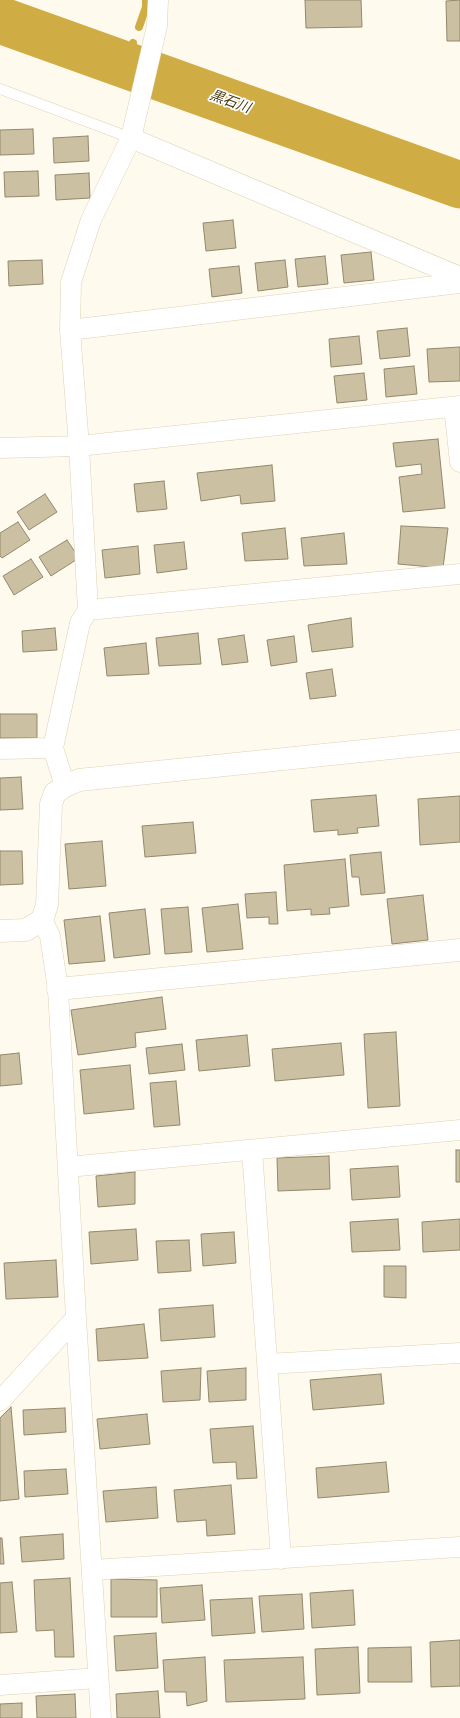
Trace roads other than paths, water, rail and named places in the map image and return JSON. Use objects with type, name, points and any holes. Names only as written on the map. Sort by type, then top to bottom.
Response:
[{"type":"street","points":[[66,786],[53,748],[80,623],[88,610],[79,446],[70,330],[71,282],[91,220],[131,138],[157,26],[158,0]]},
{"type":"street","points":[[131,138],[460,277]]},
{"type":"street","points":[[70,330],[460,283]]},
{"type":"street","points":[[0,448],[79,446],[457,407],[460,462]]},
{"type":"street","points":[[88,610],[460,574]]},
{"type":"street","points":[[0,931],[26,930],[42,920],[47,905],[51,804],[55,793],[79,780],[460,741]]},
{"type":"street","points":[[0,749],[53,748]]},
{"type":"street","points":[[42,920],[50,936],[58,988],[76,1318],[101,1718]]},
{"type":"street","points":[[58,988],[460,950]]},
{"type":"street","points":[[68,1167],[460,1130]]},
{"type":"street","points":[[252,1150],[281,1558]]},
{"type":"street","points":[[0,1401],[76,1318]]},
{"type":"street","points":[[267,1364],[460,1353]]},
{"type":"street","points":[[92,1570],[460,1547]]},
{"type":"street","points":[[0,1685],[98,1678]]},
{"type":"lane","points":[[0,89],[131,138]]},
{"type":"waterway","points":[[139,27],[146,7],[146,0]]},
{"type":"waterway","name":"黒石川","points":[[0,20],[460,185]]},
{"type":"waterway","points":[[124,65],[133,43]]}]
